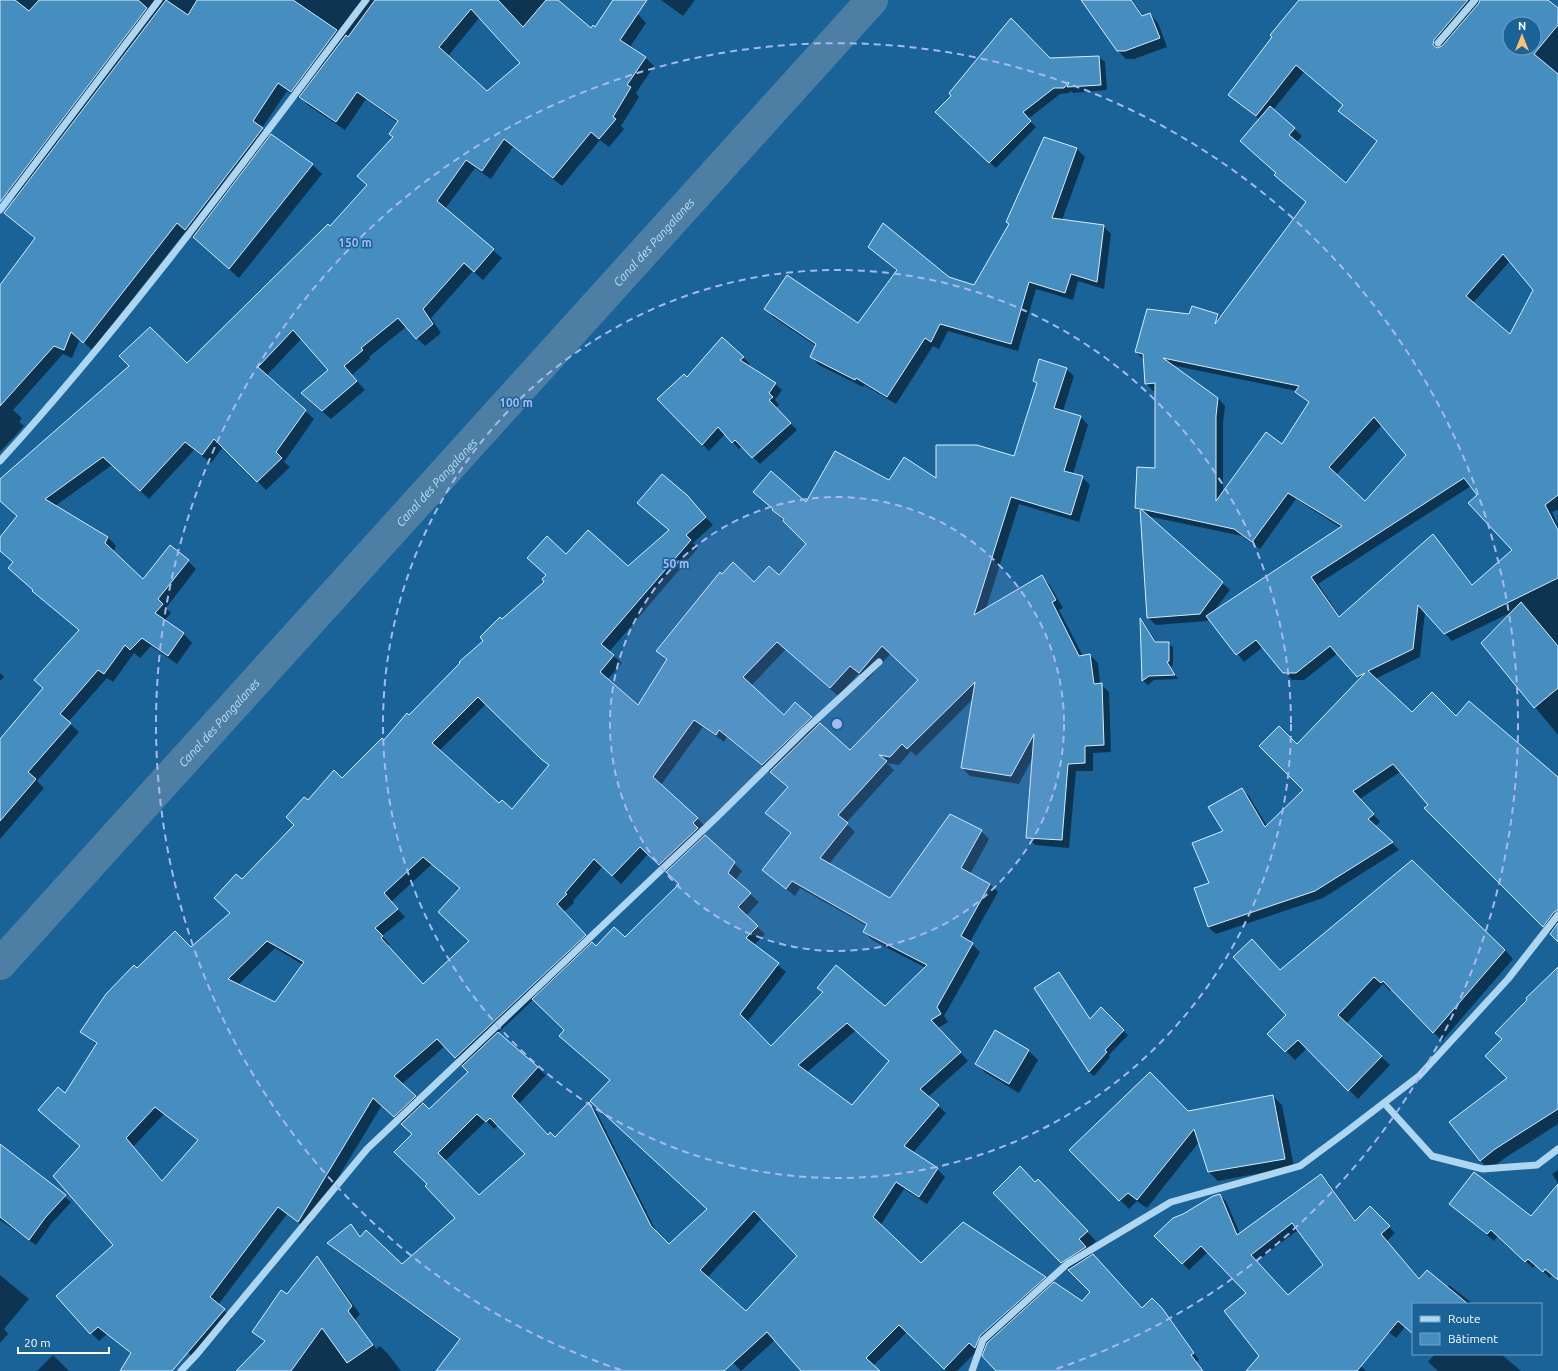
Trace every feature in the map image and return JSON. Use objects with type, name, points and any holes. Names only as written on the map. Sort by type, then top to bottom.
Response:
[{"type":"street","points":[[0,210],[159,0]]},
{"type":"street","points":[[0,461],[37,420],[156,277],[366,0]]},
{"type":"street","points":[[1438,43],[1475,0]]},
{"type":"street","points":[[181,1371],[197,1354],[367,1149],[712,821],[805,730],[879,662]]},
{"type":"street","points":[[972,1371],[983,1340],[1067,1264],[1170,1202],[1300,1166],[1384,1103],[1418,1076],[1508,978],[1558,915]]},
{"type":"street","points":[[1384,1103],[1432,1156],[1439,1158],[1483,1169],[1537,1165],[1558,1149]]},
{"type":"building","points":[[0,0],[15,0],[29,11],[39,0],[138,0],[147,8],[0,202]]},
{"type":"building","points":[[166,0],[188,15],[197,0],[293,0],[337,30],[291,92],[278,83],[253,121],[263,128],[185,230],[177,223],[83,343],[71,332],[64,350],[54,346],[0,406],[0,285],[35,238],[4,213]]},
{"type":"building","points":[[375,0],[498,0],[523,27],[546,0],[558,0],[591,28],[593,25],[595,27],[613,0],[647,0],[620,40],[646,57],[627,85],[631,87],[613,117],[616,119],[599,139],[591,132],[553,178],[504,139],[482,171],[466,160],[437,201],[494,249],[474,272],[464,263],[423,309],[433,324],[416,339],[398,318],[361,348],[363,350],[344,366],[357,381],[322,411],[301,393],[328,370],[293,330],[258,367],[306,410],[276,452],[282,458],[257,482],[214,439],[202,455],[185,442],[140,491],[103,457],[45,499],[108,537],[105,543],[143,579],[170,545],[189,560],[158,599],[163,604],[155,613],[184,633],[168,656],[142,638],[130,650],[125,645],[104,674],[98,670],[60,714],[71,723],[28,772],[36,779],[0,821],[0,739],[43,688],[34,680],[79,630],[32,591],[33,590],[8,568],[13,562],[0,551],[0,537],[17,516],[0,501],[0,479],[129,366],[119,356],[150,327],[187,363],[328,224],[330,226],[367,185],[357,176],[393,137],[389,134],[398,121],[357,92],[336,122],[299,97],[346,35],[348,37]],"holes":[[[471,9],[520,63],[487,91],[439,47]]]},
{"type":"building","points":[[1081,0],[1131,0],[1142,16],[1150,13],[1160,38],[1125,51],[1117,51]]},
{"type":"building","points":[[1299,0],[1468,0],[1434,40],[1433,45],[1437,48],[1442,46],[1480,0],[1548,0],[1558,8],[1558,25],[1542,44],[1542,16],[1502,16],[1502,56],[1536,56],[1558,74],[1558,495],[1545,505],[1558,530],[1558,578],[1444,634],[1418,605],[1413,649],[1368,671],[1412,712],[1432,692],[1456,716],[1469,701],[1558,777],[1558,910],[1554,912],[1543,927],[1424,808],[1428,805],[1393,764],[1353,791],[1374,814],[1368,819],[1393,842],[1315,891],[1208,927],[1194,888],[1209,883],[1192,843],[1223,831],[1208,807],[1242,788],[1265,827],[1303,790],[1259,746],[1279,726],[1297,744],[1365,673],[1357,677],[1330,646],[1296,673],[1283,673],[1256,640],[1236,655],[1206,616],[1342,526],[1288,493],[1252,542],[1234,529],[1141,509],[1223,582],[1200,614],[1147,618],[1140,509],[1135,508],[1137,467],[1155,468],[1155,383],[1145,384],[1143,354],[1135,352],[1147,309],[1189,314],[1192,306],[1218,314],[1215,324],[1306,202],[1274,175],[1276,173],[1240,141],[1270,106],[1295,128],[1289,135],[1346,183],[1377,141],[1338,111],[1343,105],[1296,65],[1256,116],[1228,95],[1272,37],[1270,35]],"holes":[[[1503,254],[1533,290],[1510,334],[1466,296]],[[1163,358],[1299,386],[1295,392],[1309,402],[1282,444],[1266,432],[1216,501],[1216,416],[1218,398]],[[1374,417],[1406,455],[1365,501],[1329,467]],[[1464,478],[1477,495],[1468,503],[1512,550],[1472,585],[1433,534],[1339,617],[1311,577]]]},
{"type":"building","points":[[1011,18],[1050,58],[1099,56],[1101,85],[1067,87],[1069,82],[1064,88],[1054,88],[1023,112],[1031,121],[989,163],[935,112],[951,96],[949,93]]},
{"type":"building","points":[[271,134],[313,164],[229,269],[193,237]]},
{"type":"building","points":[[1044,137],[1077,148],[1052,218],[1104,225],[1097,282],[1071,274],[1065,293],[1029,282],[1011,344],[940,324],[931,342],[925,338],[887,397],[856,378],[855,380],[810,357],[816,344],[764,309],[787,275],[858,323],[897,270],[868,247],[883,223],[949,277],[974,285],[1009,224],[1006,222]]},
{"type":"building","points":[[722,337],[744,357],[740,360],[776,383],[769,393],[773,397],[769,400],[791,423],[752,458],[735,440],[732,443],[718,427],[702,445],[657,399],[684,374],[687,377]]},
{"type":"building","points":[[1039,359],[1067,368],[1054,408],[1081,416],[1064,471],[1083,476],[1071,515],[1011,497],[974,615],[1042,575],[1056,600],[1052,602],[1079,656],[1090,654],[1094,684],[1102,683],[1104,745],[1085,746],[1085,763],[1068,764],[1062,840],[1026,838],[1034,734],[1011,776],[961,768],[975,682],[907,749],[902,744],[890,757],[879,755],[887,761],[838,815],[848,823],[820,858],[890,898],[950,814],[982,830],[961,868],[990,884],[961,936],[973,943],[937,1007],[941,1014],[931,1020],[961,1052],[920,1089],[939,1105],[904,1146],[938,1168],[919,1197],[896,1182],[873,1217],[921,1263],[963,1222],[1046,1277],[980,1336],[975,1348],[969,1343],[944,1369],[899,1325],[866,1358],[880,1371],[801,1371],[767,1332],[724,1371],[436,1371],[460,1339],[327,1243],[351,1224],[360,1237],[366,1230],[402,1264],[455,1218],[425,1186],[427,1184],[394,1152],[412,1134],[401,1124],[423,1103],[429,1109],[468,1072],[462,1066],[498,1032],[538,1067],[512,1096],[548,1135],[550,1132],[555,1137],[589,1102],[651,1226],[669,1244],[707,1209],[590,1101],[610,1080],[559,1036],[564,1030],[532,999],[592,942],[596,946],[614,927],[625,937],[679,884],[666,872],[705,835],[735,862],[728,873],[751,893],[738,907],[758,926],[746,938],[779,963],[740,1014],[771,1046],[823,992],[817,988],[836,965],[885,1006],[927,965],[863,932],[867,924],[792,881],[786,889],[762,870],[791,833],[765,813],[788,787],[770,772],[820,723],[850,750],[918,680],[882,646],[859,673],[850,666],[830,688],[777,642],[743,677],[784,715],[795,702],[812,717],[762,765],[719,730],[716,735],[694,720],[653,777],[698,818],[693,823],[698,828],[659,865],[640,847],[612,876],[594,859],[565,893],[567,894],[557,904],[586,935],[455,1058],[437,1039],[394,1076],[416,1096],[394,1117],[373,1098],[298,1222],[278,1207],[210,1297],[225,1309],[172,1371],[120,1371],[131,1353],[98,1327],[90,1334],[56,1296],[113,1245],[53,1176],[80,1146],[38,1110],[58,1087],[65,1093],[97,1043],[80,1032],[106,994],[134,965],[137,968],[175,931],[191,947],[230,913],[214,898],[236,874],[242,879],[294,825],[286,817],[304,797],[308,800],[334,770],[342,778],[382,738],[384,740],[407,713],[409,715],[460,663],[459,662],[483,641],[480,637],[500,617],[502,619],[544,582],[542,579],[546,575],[527,558],[547,536],[566,554],[588,530],[628,566],[669,530],[637,503],[662,474],[687,495],[706,517],[686,535],[691,540],[601,644],[614,655],[600,672],[638,705],[667,659],[656,651],[720,572],[722,574],[733,562],[754,582],[769,566],[779,575],[806,544],[783,521],[784,519],[753,492],[771,471],[806,502],[835,451],[889,480],[904,457],[936,478],[936,445],[977,445],[1014,456],[1037,383],[1033,381]],"holes":[[[478,697],[541,759],[549,765],[512,809],[502,800],[499,803],[432,743]],[[423,857],[460,888],[438,912],[469,941],[423,984],[381,938],[383,936],[375,928],[398,909],[384,893]],[[267,941],[304,962],[275,1002],[228,979]],[[847,1023],[889,1061],[852,1105],[798,1065]],[[155,1107],[198,1140],[162,1181],[126,1138]],[[477,1114],[486,1122],[490,1118],[525,1154],[479,1195],[438,1153]],[[754,1211],[797,1256],[746,1311],[700,1270]]]},
{"type":"building","points":[[1521,602],[1558,646],[1558,688],[1534,708],[1481,643]]},
{"type":"building","points":[[1140,618],[1155,642],[1169,642],[1169,661],[1167,662],[1175,675],[1149,676],[1142,681]]},
{"type":"building","points":[[1412,860],[1505,950],[1433,1033],[1383,981],[1381,983],[1374,977],[1338,1015],[1382,1056],[1348,1091],[1298,1040],[1285,1052],[1267,1034],[1286,1015],[1233,957],[1252,939],[1280,970]]},
{"type":"building","points":[[1558,923],[1558,942],[1550,934]]},
{"type":"building","points":[[1558,967],[1558,1109],[1495,1149],[1480,1161],[1449,1122],[1507,1078],[1485,1056],[1502,1039],[1495,1033],[1527,1000],[1526,998]]},
{"type":"building","points":[[1059,972],[1090,1019],[1101,1007],[1124,1030],[1105,1050],[1107,1052],[1089,1072],[1034,988]]},
{"type":"building","points":[[995,1030],[1029,1050],[1009,1084],[975,1064]]},
{"type":"building","points":[[1150,1072],[1188,1111],[1273,1095],[1285,1159],[1208,1172],[1194,1129],[1137,1200],[1128,1193],[1119,1201],[1069,1150]]},
{"type":"building","points":[[0,1144],[66,1195],[45,1218],[29,1240],[0,1217]]},
{"type":"building","points":[[1020,1166],[1035,1182],[1038,1179],[1088,1231],[1079,1239],[1086,1247],[1061,1263],[993,1193]]},
{"type":"building","points":[[1474,1172],[1531,1216],[1558,1184],[1558,1280],[1545,1269],[1543,1272],[1528,1259],[1525,1262],[1491,1230],[1487,1234],[1449,1204]]},
{"type":"building","points":[[1321,1174],[1355,1221],[1370,1206],[1390,1226],[1381,1234],[1419,1279],[1427,1270],[1467,1303],[1412,1303],[1412,1333],[1398,1321],[1357,1371],[1246,1371],[1259,1356],[1224,1311],[1246,1293],[1201,1246],[1182,1264],[1154,1236],[1173,1218],[1183,1214],[1213,1196],[1220,1194],[1237,1235]],"holes":[[[1292,1223],[1323,1265],[1288,1295],[1251,1255]]]},
{"type":"building","points":[[1093,1254],[1142,1308],[1152,1298],[1162,1308],[1194,1353],[1191,1355],[1203,1371],[996,1371],[982,1356],[987,1343],[1054,1282],[1082,1301],[1090,1292],[1068,1270]]},
{"type":"building","points":[[317,1256],[352,1306],[348,1311],[373,1345],[347,1363],[322,1328],[291,1371],[236,1371],[265,1341],[252,1332],[281,1290],[287,1294]]},
{"type":"waterway","name":"Canal des Pangalanes","points":[[0,964],[872,0]]}]
